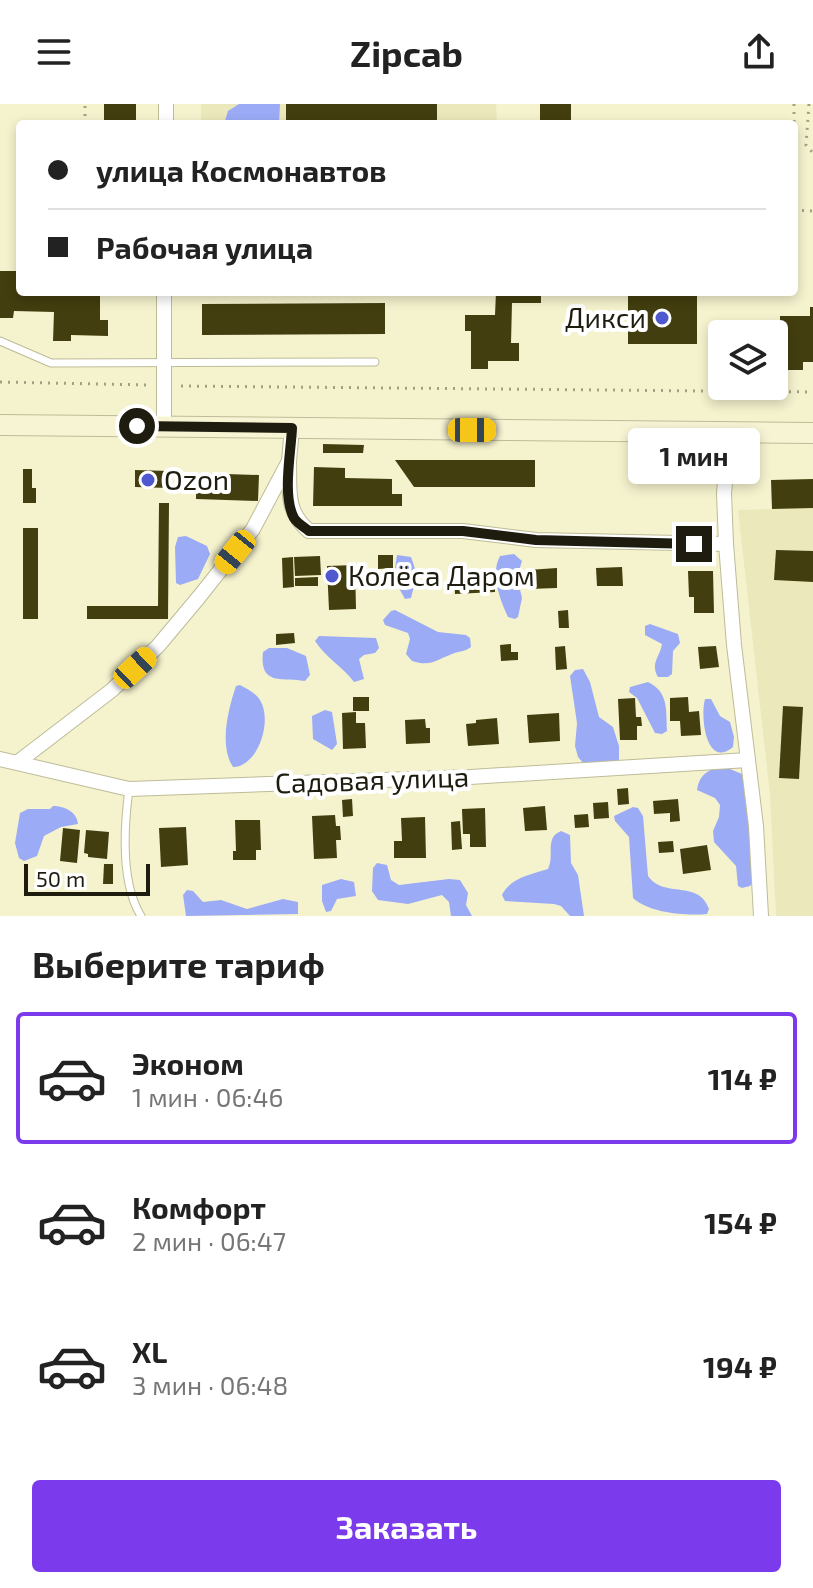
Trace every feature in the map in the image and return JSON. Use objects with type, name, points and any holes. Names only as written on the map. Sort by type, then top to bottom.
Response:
[{"type":"main road","points":[[0,425],[813,433]]},
{"type":"street","points":[[164,296],[164,426]]},
{"type":"street","points":[[292,428],[290,505],[295,520],[309,531],[463,531],[536,540],[726,544]]},
{"type":"street","points":[[730,432],[724,493],[726,544],[756,826],[761,916]]},
{"type":"street","points":[[18,762],[112,690],[158,646],[253,529],[289,461]]},
{"type":"street","name":"Садовая улица","points":[[0,759],[129,789],[470,777],[748,760]]},
{"type":"lane","points":[[0,341],[51,363],[375,362]]},
{"type":"lane","points":[[129,789],[123,831],[132,902],[141,916]]},
{"type":"path","points":[[809,104],[806,145],[813,153]]},
{"type":"path","points":[[0,382],[813,392]]},
{"type":"shaded area","points":[[201,104],[496,104],[497,120],[201,120]]},
{"type":"shaded area","points":[[239,104],[280,104],[279,120],[225,120],[228,111]]},
{"type":"shaded area","points":[[813,508],[813,916],[776,916],[770,795],[738,510]]},
{"type":"shaded area","points":[[186,536],[207,546],[210,554],[198,579],[180,585],[176,583],[175,547],[178,537]]},
{"type":"shaded area","points":[[514,554],[522,561],[517,577],[522,598],[515,619],[508,617],[496,579],[500,556]]},
{"type":"shaded area","points":[[397,555],[411,557],[414,564],[416,578],[411,598],[405,599],[391,574]]},
{"type":"shaded area","points":[[395,610],[438,632],[466,635],[470,638],[471,647],[433,662],[412,661],[406,654],[410,639],[408,633],[385,625],[383,620]]},
{"type":"shaded area","points":[[650,624],[678,634],[680,643],[673,651],[672,674],[668,677],[658,677],[656,672],[655,664],[662,644],[645,635],[645,626]]},
{"type":"shaded area","points":[[319,636],[376,638],[379,648],[375,653],[359,659],[364,679],[354,682],[319,647],[315,641]]},
{"type":"shaded area","points":[[269,648],[287,648],[306,656],[310,675],[305,681],[269,676],[263,663],[263,652]]},
{"type":"shaded area","points":[[583,669],[590,682],[599,717],[613,727],[619,746],[619,762],[585,765],[578,757],[570,676],[575,670]]},
{"type":"shaded area","points":[[648,682],[660,691],[665,703],[667,731],[662,734],[655,733],[637,698],[629,692],[630,687]]},
{"type":"shaded area","points":[[240,685],[258,698],[265,719],[256,751],[242,765],[233,767],[226,748],[226,727],[236,686]]},
{"type":"shaded area","points":[[705,699],[711,699],[720,716],[730,722],[733,747],[724,752],[717,752],[707,738],[703,717]]},
{"type":"shaded area","points":[[325,710],[332,712],[337,744],[332,750],[313,739],[312,716]]},
{"type":"shaded area","points":[[723,766],[742,774],[750,819],[755,880],[750,886],[742,888],[738,886],[736,866],[714,842],[713,831],[720,805],[715,798],[697,790],[705,774]]},
{"type":"shaded area","points":[[53,806],[69,810],[78,824],[61,827],[44,836],[37,856],[24,861],[19,858],[15,843],[20,813]]},
{"type":"shaded area","points":[[633,807],[638,808],[643,816],[648,876],[663,887],[698,894],[709,909],[707,914],[658,910],[633,898],[629,837],[614,816]]},
{"type":"shaded area","points":[[561,831],[570,835],[571,863],[578,875],[584,916],[570,916],[561,906],[554,904],[505,901],[502,895],[510,884],[548,869],[551,842]]},
{"type":"shaded area","points":[[377,863],[387,865],[391,880],[399,885],[460,880],[468,893],[466,905],[472,916],[451,916],[449,902],[442,895],[408,904],[378,900],[372,891],[373,868]]},
{"type":"shaded area","points":[[341,879],[354,882],[356,896],[337,899],[331,911],[326,912],[322,885]]},
{"type":"shaded area","points":[[187,890],[193,891],[203,902],[221,900],[247,909],[283,899],[298,902],[298,914],[186,916],[183,895]]},
{"type":"building","points":[[104,104],[136,104],[136,120],[104,120]]},
{"type":"building","points":[[286,104],[437,104],[437,120],[286,120]]},
{"type":"building","points":[[540,104],[571,104],[571,120],[540,120]]},
{"type":"building","points":[[0,271],[16,271],[16,296],[100,296],[100,320],[108,320],[108,336],[71,335],[71,341],[53,341],[54,312],[14,311],[13,318],[0,318]]},
{"type":"building","points":[[496,296],[541,296],[541,303],[512,303],[511,343],[519,343],[519,361],[488,361],[488,369],[471,369],[471,331],[465,331],[465,315],[495,315]]},
{"type":"building","name":"Дикси","points":[[628,296],[697,296],[697,344],[628,344]]},
{"type":"building","points":[[385,303],[385,334],[202,335],[202,304]]},
{"type":"building","points":[[810,307],[813,307],[813,362],[803,362],[803,370],[788,370],[788,320],[780,320],[780,316],[810,316]]},
{"type":"building","points":[[323,444],[364,445],[363,453],[323,453]]},
{"type":"building","points":[[395,460],[535,460],[535,487],[414,487]]},
{"type":"building","points":[[314,467],[345,468],[345,478],[392,479],[392,494],[402,494],[402,506],[313,506]]},
{"type":"building","points":[[23,469],[32,469],[36,503],[23,503]]},
{"type":"building","points":[[135,470],[169,471],[169,488],[135,487]]},
{"type":"building","points":[[196,473],[259,475],[258,501],[196,499]]},
{"type":"building","points":[[813,479],[813,508],[772,509],[771,480]]},
{"type":"building","points":[[159,503],[169,503],[168,619],[87,619],[87,606],[158,606]]},
{"type":"building","points":[[23,528],[38,528],[38,619],[23,619]]},
{"type":"building","points":[[776,550],[813,551],[813,582],[774,580]]},
{"type":"building","points":[[378,555],[393,555],[393,568],[378,569]]},
{"type":"building","points":[[320,556],[321,575],[295,576],[294,557]]},
{"type":"building","points":[[293,557],[294,587],[283,588],[282,558]]},
{"type":"building","points":[[355,565],[356,609],[329,610],[327,566]]},
{"type":"building","points":[[622,567],[623,586],[597,586],[596,568]]},
{"type":"building","points":[[557,568],[557,588],[529,589],[528,570]]},
{"type":"building","points":[[495,571],[495,592],[455,594],[454,572]]},
{"type":"building","points":[[688,571],[713,571],[714,613],[694,613],[694,597],[689,597]]},
{"type":"building","points":[[318,577],[318,586],[295,586],[295,578]]},
{"type":"building","points":[[568,610],[569,628],[559,628],[558,611]]},
{"type":"building","points":[[294,633],[295,643],[276,645],[276,634]]},
{"type":"building","points":[[511,644],[511,652],[518,652],[518,660],[501,661],[500,645]]},
{"type":"building","points":[[565,646],[567,669],[556,670],[555,647]]},
{"type":"building","points":[[716,646],[719,667],[700,669],[698,647]]},
{"type":"building","points":[[353,697],[369,697],[369,711],[353,711]]},
{"type":"building","points":[[688,697],[689,712],[699,711],[701,735],[681,736],[680,721],[670,721],[670,698]]},
{"type":"building","points":[[635,698],[636,717],[641,717],[642,726],[637,726],[637,740],[620,740],[618,699]]},
{"type":"building","points":[[783,706],[803,707],[799,779],[779,778]]},
{"type":"building","points":[[356,712],[356,723],[365,723],[366,748],[343,749],[342,713]]},
{"type":"building","points":[[559,713],[560,741],[529,743],[527,715]]},
{"type":"building","points":[[497,718],[499,744],[468,746],[466,724]]},
{"type":"building","points":[[425,719],[426,728],[430,728],[430,743],[406,744],[405,720]]},
{"type":"building","points":[[628,788],[629,804],[618,805],[617,789]]},
{"type":"building","points":[[352,799],[353,816],[343,817],[342,800]]},
{"type":"building","points":[[678,799],[680,821],[670,822],[670,813],[654,814],[653,801]]},
{"type":"building","points":[[608,802],[609,818],[594,819],[593,803]]},
{"type":"building","points":[[545,806],[547,830],[525,831],[523,808]]},
{"type":"building","points":[[485,808],[486,847],[470,847],[470,834],[463,834],[462,809]]},
{"type":"building","points":[[588,814],[589,827],[575,828],[574,815]]},
{"type":"building","points":[[335,815],[341,840],[336,840],[337,858],[314,859],[312,816]]},
{"type":"building","points":[[425,817],[426,858],[394,858],[394,841],[402,841],[401,818]]},
{"type":"building","points":[[235,820],[260,820],[261,850],[256,850],[256,860],[233,860],[233,851],[236,851]]},
{"type":"building","points":[[460,821],[462,849],[452,850],[451,822]]},
{"type":"building","points":[[186,827],[188,865],[161,867],[159,828]]},
{"type":"building","points":[[63,828],[80,830],[77,863],[60,861]]},
{"type":"building","points":[[86,830],[109,832],[107,859],[88,857],[84,853]]},
{"type":"building","points":[[673,841],[674,852],[659,853],[658,842]]},
{"type":"building","points":[[707,845],[711,870],[683,874],[680,849]]},
{"type":"building","points":[[104,864],[113,864],[113,884],[103,884]]},
{"type":"place","name":"Дикси","points":[[662,318]]},
{"type":"place","name":"Ozon","points":[[148,480]]},
{"type":"place","name":"Колёса Даром","points":[[332,576]]},
{"type":"route","points":[[137,426],[292,428],[290,505],[295,520],[309,531],[463,531],[536,540],[694,544]]}]
